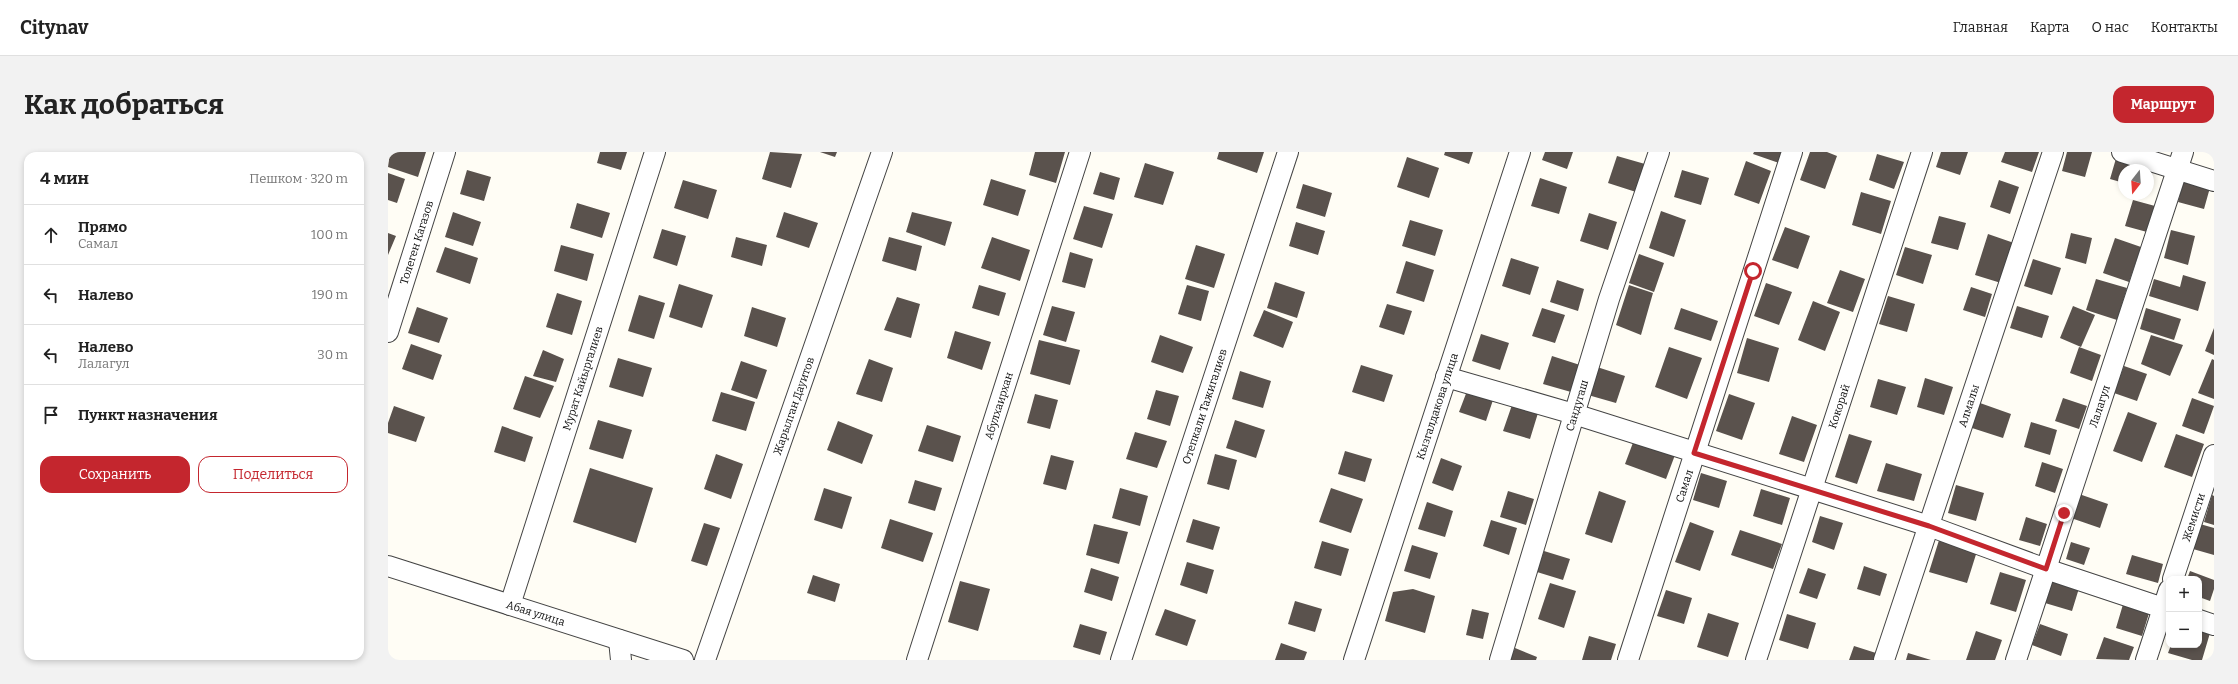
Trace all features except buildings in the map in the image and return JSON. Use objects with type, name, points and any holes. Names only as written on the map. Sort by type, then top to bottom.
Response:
[{"type":"street","name":"Толеген Кагазов","points":[[388,332],[445,152]]},
{"type":"street","name":"Мурат Кайыргалиев","points":[[510,605],[654,152]]},
{"type":"street","name":"Жарылган Дауитов","points":[[705,660],[882,152]]},
{"type":"street","name":"Абулхаирхан","points":[[917,660],[1080,152]]},
{"type":"street","name":"Отепкали Тажигалиев","points":[[1121,660],[1288,152]]},
{"type":"street","name":"Кызгалдакова улица","points":[[1354,660],[1520,152]]},
{"type":"street","name":"Сандугаш","points":[[1500,660],[1609,299],[1659,152]]},
{"type":"street","name":"Самал","points":[[1628,660],[1792,152]]},
{"type":"street","name":"Кокорай","points":[[1756,660],[1922,152]]},
{"type":"street","name":"Алмалы","points":[[1884,660],[2053,152]]},
{"type":"street","points":[[2122,152],[2180,160],[2214,181]]},
{"type":"street","name":"Лалагул","points":[[2016,660],[2180,160]]},
{"type":"street","points":[[1446,377],[1574,414],[1929,526],[2046,569],[2166,610],[2146,660]]},
{"type":"street","name":"Жемисти","points":[[2174,576],[2214,455]]},
{"type":"street","name":"Абая улица","points":[[388,566],[683,660]]},
{"type":"street","points":[[2202,621],[2214,625]]},
{"type":"street","points":[[619,640],[621,660]]},
{"type":"route","points":[[1753,271],[1694,453],[1929,526],[2046,569],[2064,513]]}]
